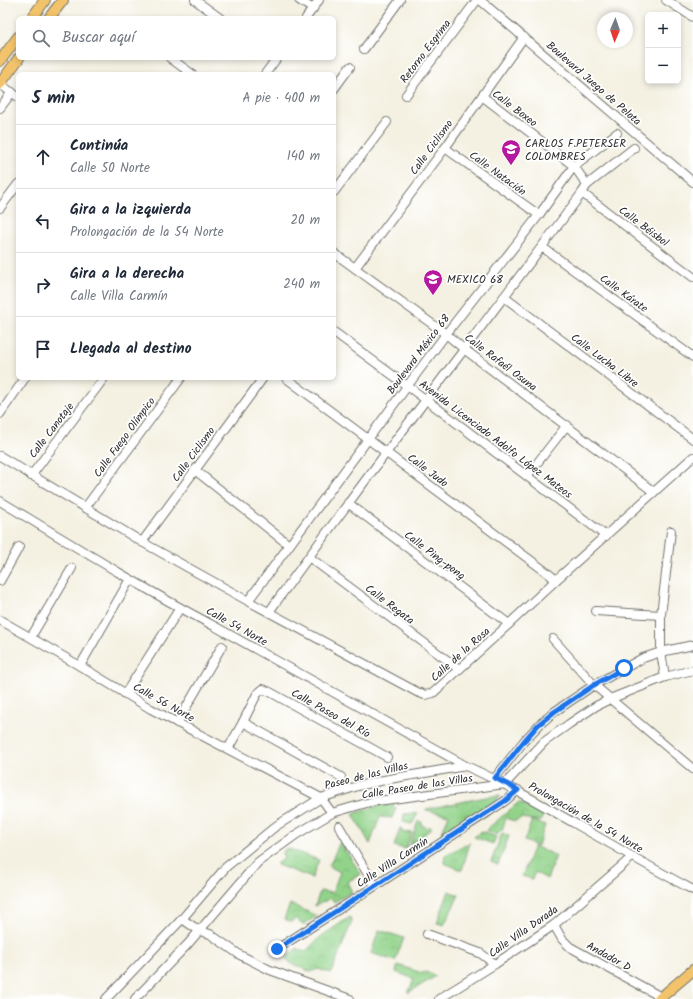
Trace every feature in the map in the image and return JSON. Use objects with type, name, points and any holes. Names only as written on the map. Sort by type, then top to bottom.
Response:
[{"type":"main road","points":[[34,16],[46,0]]},
{"type":"main road","points":[[51,16],[63,0]]},
{"type":"main road","points":[[0,61],[16,40]]},
{"type":"main road","points":[[0,84],[18,60]]},
{"type":"main road","points":[[660,998],[693,970]]},
{"type":"street","points":[[195,0],[217,16]]},
{"type":"street","points":[[300,0],[312,9]]},
{"type":"street","points":[[307,16],[319,0]]},
{"type":"street","points":[[364,49],[400,0]]},
{"type":"street","name":"Retorno Esgrima","points":[[406,95],[477,0]]},
{"type":"street","name":"Boulevard Juego de Pelota","points":[[480,0],[693,182]]},
{"type":"street","points":[[666,0],[693,17]]},
{"type":"street","name":"Calle Ciclismo","points":[[355,268],[524,37]]},
{"type":"street","points":[[173,60],[189,72]]},
{"type":"street","points":[[267,72],[275,60]]},
{"type":"street","points":[[336,86],[350,67]]},
{"type":"street","points":[[0,84],[15,94],[0,108]]},
{"type":"street","name":"Calle Boxeo","points":[[482,96],[574,166],[586,185]]},
{"type":"street","points":[[336,189],[387,122]]},
{"type":"street","name":"Boulevard México 68","points":[[248,601],[446,334],[539,216],[574,166],[618,133]]},
{"type":"street","name":"Calle Natación","points":[[444,148],[539,216]]},
{"type":"street","points":[[269,612],[348,503],[542,247],[582,193],[586,185],[634,148]]},
{"type":"street","points":[[0,208],[16,187]]},
{"type":"street","name":"Calle Béisbol","points":[[582,193],[693,277]]},
{"type":"street","name":"Calle Kárate","points":[[542,247],[693,357]]},
{"type":"street","name":"Calle Rafaél Osuna","points":[[336,254],[446,334],[654,492]]},
{"type":"street","name":"Calle Lucha Libre","points":[[504,297],[693,439]]},
{"type":"street","name":"Avenida Licenciado Adolfo López Mateos","points":[[336,333],[426,399],[606,536]]},
{"type":"street","points":[[0,414],[24,380]]},
{"type":"street","name":"Calle Canotaje","points":[[31,476],[103,380]]},
{"type":"street","name":"Calle Fuego Olímpico","points":[[85,508],[180,380]]},
{"type":"street","name":"Calle Ciclismo","points":[[142,542],[262,380]]},
{"type":"street","name":"Calle Judo","points":[[289,380],[556,580]]},
{"type":"street","points":[[527,476],[567,426]]},
{"type":"street","name":"Calle de la Rosa","points":[[0,456],[142,542],[248,601],[425,695],[433,693],[693,457]]},
{"type":"street","points":[[195,470],[289,545]]},
{"type":"street","name":"Calle 54 Norte","points":[[0,500],[180,608],[466,766]]},
{"type":"street","name":"Calle Ping-pong","points":[[348,503],[509,624]]},
{"type":"street","points":[[665,677],[661,652],[661,615],[671,531]]},
{"type":"street","points":[[0,581],[19,547]]},
{"type":"street","name":"Calle Regata","points":[[309,557],[459,669]]},
{"type":"street","points":[[31,637],[72,568]]},
{"type":"street","points":[[80,666],[130,579]]},
{"type":"street","points":[[125,694],[180,608]]},
{"type":"street","points":[[596,611],[661,615]]},
{"type":"street","name":"Calle 56 Norte","points":[[0,620],[177,723],[321,798]]},
{"type":"street","points":[[552,640],[594,685],[693,769]]},
{"type":"street","points":[[495,778],[538,725],[554,712],[594,685],[643,658],[661,652],[693,645]]},
{"type":"street","points":[[177,723],[222,646]]},
{"type":"street","points":[[505,784],[544,742],[596,706],[665,677],[693,670]]},
{"type":"street","name":"Calle Paseo del Río","points":[[243,722],[257,694],[263,689],[388,757]]},
{"type":"street","points":[[228,749],[243,722],[341,777]]},
{"type":"street","name":"Prolongación de la 54 Norte","points":[[466,766],[495,778],[518,790],[632,857],[693,890]]},
{"type":"street","name":"Paseo de las Villas","points":[[179,922],[226,867],[276,826],[321,798],[358,786],[389,779],[466,766]]},
{"type":"street","name":"Calle Paseo de las Villas","points":[[332,813],[370,802],[505,784]]},
{"type":"street","name":"Calle Villa Carmín","points":[[277,949],[505,801],[518,790]]},
{"type":"street","points":[[135,999],[200,931],[258,862],[297,834],[332,813],[321,798]]},
{"type":"street","points":[[339,826],[375,886]]},
{"type":"street","name":"Calle Villa Dorada","points":[[439,999],[554,925],[632,857]]},
{"type":"street","points":[[106,999],[179,922],[210,934],[240,955],[270,970],[350,999]]},
{"type":"street","name":"Andador D","points":[[554,925],[562,939],[570,947],[660,998]]},
{"type":"street","points":[[427,934],[480,953],[495,964]]},
{"type":"green space","points":[[491,796],[500,796],[487,815],[467,824],[462,819],[447,829],[450,834],[439,840],[449,815],[426,809]]},
{"type":"green space","points":[[395,801],[393,807],[396,808],[392,818],[380,817],[370,844],[353,814]]},
{"type":"green space","points":[[519,802],[543,815],[541,821],[521,818],[515,821],[506,818],[502,830],[500,830],[497,835],[486,830]]},
{"type":"green space","points":[[418,813],[412,824],[403,822],[404,814]]},
{"type":"green space","points":[[532,820],[545,825],[538,846],[524,841]]},
{"type":"green space","points":[[418,821],[422,822],[421,825],[428,828],[430,826],[432,828],[409,847]]},
{"type":"green space","points":[[400,828],[402,832],[412,832],[406,849],[394,846]]},
{"type":"green space","points":[[482,831],[496,837],[493,844],[474,837]]},
{"type":"green space","points":[[502,833],[509,836],[498,865],[491,862]]},
{"type":"green space","points":[[340,842],[361,874],[347,882],[352,892],[334,902],[331,898],[315,906],[320,891],[332,893],[340,872],[329,866]]},
{"type":"green space","points":[[470,843],[462,870],[444,863],[445,855]]},
{"type":"green space","points":[[534,846],[556,856],[547,879],[535,872],[532,879],[522,876]]},
{"type":"green space","points":[[287,848],[319,860],[312,878],[277,865],[277,863],[284,859],[282,852]]},
{"type":"green space","points":[[449,891],[459,895],[444,925],[437,923]]},
{"type":"green space","points":[[290,904],[317,916],[303,925],[297,918],[291,922],[284,919]]},
{"type":"green space","points":[[350,917],[352,922],[331,973],[318,969],[311,972],[290,963],[286,958],[297,948],[305,952],[320,937]]},
{"type":"green space","points":[[379,930],[404,938],[395,961],[371,953]]},
{"type":"green space","points":[[398,965],[436,976],[408,993],[414,979],[396,972]]},
{"type":"place","name":"CARLOS F.PETERSER COLOMBRES","points":[[511,166]]},
{"type":"place","name":"MEXICO 68","points":[[433,296]]},
{"type":"route","points":[[277,949],[505,801],[518,790],[495,778],[538,725],[554,712],[594,685],[624,668]]}]
